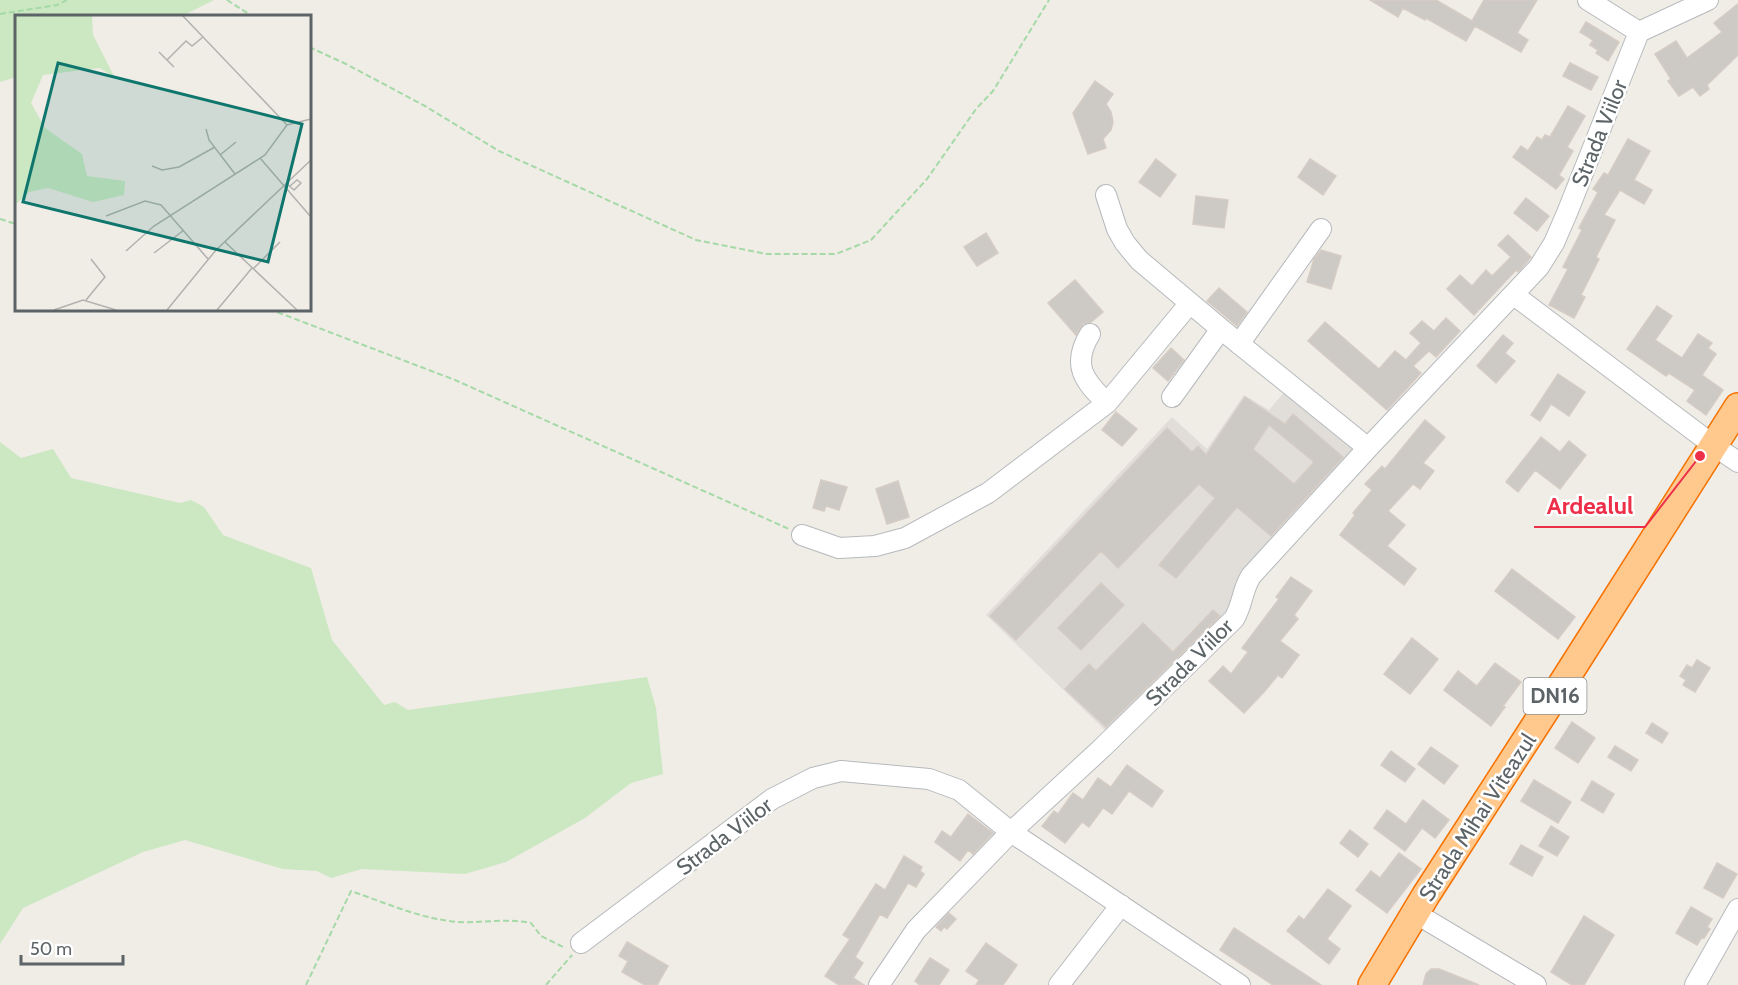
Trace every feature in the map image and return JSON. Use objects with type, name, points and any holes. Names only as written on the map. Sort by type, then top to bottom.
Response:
[{"type":"highway","name":"Strada Mihai Viteazul","points":[[1372,985],[1415,913],[1713,446],[1735,420]]},
{"type":"street","points":[[1588,0],[1639,33],[1708,0]]},
{"type":"street","name":"Strada Viilor","points":[[879,985],[916,930],[1011,832],[1102,748],[1234,619],[1241,608],[1246,584],[1251,576],[1539,267],[1554,243],[1639,33]]},
{"type":"street","points":[[1106,195],[1125,243],[1139,260],[1368,448]]},
{"type":"street","points":[[1239,344],[1321,229]]},
{"type":"street","points":[[1514,295],[1713,446],[1738,462]]},
{"type":"street","points":[[802,535],[839,548],[875,546],[905,538],[988,493],[1107,403],[1190,303]]},
{"type":"street","points":[[1172,397],[1221,329]]},
{"type":"street","points":[[1090,334],[1083,346],[1080,361],[1085,379],[1107,403]]},
{"type":"street","name":"Strada Viilor","points":[[581,943],[772,799],[813,778],[841,771],[929,779],[959,790],[1011,832],[1240,985]]},
{"type":"street","points":[[1059,985],[1120,905]]},
{"type":"street","points":[[1695,985],[1738,909]]},
{"type":"street","points":[[1415,913],[1536,985]]},
{"type":"path","points":[[0,14],[57,5],[67,0]]},
{"type":"path","points":[[227,0],[250,15]]},
{"type":"path","points":[[310,47],[425,106],[499,151],[696,240],[767,254],[836,254],[871,240],[927,179],[976,109],[993,91],[1049,0]]},
{"type":"path","points":[[0,219],[15,224]]},
{"type":"path","points":[[272,310],[455,380],[802,535]]},
{"type":"path","points":[[306,985],[351,891],[425,916],[457,922],[519,920],[531,923],[540,936],[563,948],[581,943]]},
{"type":"path","points":[[546,985],[581,943]]},
{"type":"shaded area","points":[[1287,389],[1359,449],[1230,615],[1111,736],[986,615],[1172,417],[1207,449],[1244,395],[1269,410]]},
{"type":"green space","points":[[0,0],[214,0],[184,15],[15,15],[15,77],[0,82]]},
{"type":"green space","points":[[0,442],[21,458],[53,449],[71,478],[180,503],[191,500],[204,507],[223,535],[311,568],[332,640],[384,705],[395,702],[408,710],[647,677],[656,708],[663,774],[631,783],[585,818],[506,862],[465,874],[362,869],[331,878],[317,871],[283,869],[185,840],[143,852],[23,908],[0,944]]},
{"type":"building","points":[[1370,0],[1436,0],[1472,21],[1484,0],[1537,0],[1517,33],[1528,40],[1521,52],[1475,26],[1466,41],[1426,18],[1425,20],[1403,8],[1398,17]]},
{"type":"building","points":[[1738,4],[1738,55],[1707,85],[1709,89],[1700,96],[1693,87],[1679,96],[1668,81],[1671,79],[1655,54],[1676,41],[1687,58],[1722,32],[1714,23]]},
{"type":"building","points":[[1586,22],[1619,42],[1608,61],[1596,53],[1598,50],[1590,45],[1593,40],[1580,32]]},
{"type":"building","points":[[1570,63],[1598,77],[1591,90],[1563,76]]},
{"type":"building","points":[[1095,81],[1113,94],[1106,104],[1113,122],[1111,130],[1103,139],[1106,148],[1088,154],[1073,113]]},
{"type":"building","points":[[1568,106],[1585,116],[1567,147],[1573,151],[1559,175],[1564,179],[1556,189],[1513,157],[1521,146],[1528,151],[1537,137],[1542,140],[1545,135],[1550,137]]},
{"type":"building","points":[[1628,139],[1650,151],[1634,180],[1652,190],[1644,204],[1620,190],[1604,215],[1615,220],[1596,257],[1599,259],[1581,295],[1585,297],[1574,318],[1549,305],[1568,269],[1563,267],[1582,230],[1579,228],[1598,192],[1593,189],[1604,173],[1608,175]]},
{"type":"building","points":[[1156,159],[1176,175],[1160,197],[1139,182]]},
{"type":"building","points":[[1310,159],[1336,176],[1323,195],[1298,177]]},
{"type":"building","points":[[1196,196],[1228,200],[1224,228],[1193,224]]},
{"type":"building","points":[[1526,198],[1549,216],[1537,231],[1514,213]]},
{"type":"building","points":[[986,233],[998,253],[977,266],[964,247]]},
{"type":"building","points":[[1508,235],[1531,257],[1474,315],[1447,289],[1460,275],[1472,286],[1486,270],[1492,276],[1511,257],[1498,245]]},
{"type":"building","points":[[1321,250],[1341,256],[1331,289],[1307,282],[1314,259]]},
{"type":"building","points":[[1075,280],[1103,312],[1091,322],[1083,324],[1076,335],[1048,303]]},
{"type":"building","points":[[1219,288],[1247,312],[1237,326],[1207,301]]},
{"type":"building","points":[[1657,306],[1672,316],[1655,340],[1682,358],[1698,334],[1712,343],[1708,348],[1716,354],[1702,375],[1723,390],[1706,415],[1687,401],[1695,390],[1669,373],[1666,376],[1627,349]]},
{"type":"building","points":[[1446,318],[1460,331],[1436,357],[1429,351],[1413,366],[1421,373],[1387,410],[1308,341],[1325,322],[1379,369],[1395,351],[1406,360],[1421,343],[1410,333],[1422,321],[1434,331]]},
{"type":"building","points":[[1503,335],[1513,343],[1505,353],[1515,361],[1496,383],[1477,366]]},
{"type":"building","points":[[1171,348],[1184,360],[1168,381],[1153,368]]},
{"type":"building","points":[[1558,374],[1585,392],[1569,416],[1551,404],[1540,421],[1531,415]]},
{"type":"building","points":[[1245,397],[1285,424],[1293,414],[1343,457],[1271,536],[1237,507],[1176,578],[1159,565],[1215,498],[1199,484],[1118,568],[1101,551],[1016,640],[990,616],[1167,428],[1192,452],[1198,446],[1206,455]],"holes":[[[1269,425],[1314,462],[1294,484],[1253,449]]]},
{"type":"building","points":[[1116,412],[1137,429],[1122,446],[1102,430]]},
{"type":"building","points":[[1425,420],[1445,437],[1423,463],[1434,471],[1420,489],[1413,484],[1388,511],[1405,525],[1387,546],[1416,569],[1404,585],[1340,535],[1355,515],[1353,513],[1372,490],[1365,484],[1382,466],[1385,469]]},
{"type":"building","points":[[1541,437],[1560,452],[1569,441],[1586,455],[1560,489],[1535,470],[1518,492],[1506,482]]},
{"type":"building","points":[[821,480],[847,487],[839,510],[826,506],[824,511],[813,508]]},
{"type":"building","points":[[898,481],[909,517],[887,524],[876,489]]},
{"type":"building","points":[[1512,569],[1575,617],[1558,639],[1495,591]]},
{"type":"building","points":[[1291,577],[1312,591],[1294,615],[1298,619],[1280,641],[1299,655],[1282,678],[1278,675],[1244,713],[1209,681],[1223,666],[1231,674],[1248,652],[1242,648],[1279,599],[1276,597]]},
{"type":"building","points":[[1101,583],[1124,605],[1081,650],[1058,628]]},
{"type":"building","points":[[1213,610],[1220,616],[1106,727],[1065,689],[1089,664],[1096,671],[1143,623],[1173,652]]},
{"type":"building","points":[[1412,638],[1438,659],[1410,694],[1384,674]]},
{"type":"building","points":[[1697,660],[1710,668],[1695,692],[1683,685],[1686,680],[1680,676],[1687,665],[1692,668]]},
{"type":"building","points":[[1495,663],[1521,682],[1491,726],[1444,690],[1458,671],[1477,686]]},
{"type":"building","points":[[1572,722],[1595,738],[1578,763],[1555,748]]},
{"type":"building","points":[[1652,723],[1668,733],[1662,743],[1646,733]]},
{"type":"building","points":[[1615,746],[1638,760],[1631,771],[1608,757]]},
{"type":"building","points":[[1431,747],[1458,766],[1444,784],[1418,764]]},
{"type":"building","points":[[1391,751],[1415,769],[1405,782],[1381,765]]},
{"type":"building","points":[[1127,765],[1163,791],[1152,807],[1129,791],[1112,814],[1103,808],[1089,827],[1082,822],[1065,843],[1042,826],[1054,811],[1058,814],[1073,793],[1083,800],[1098,778],[1111,787]]},
{"type":"building","points":[[1534,780],[1571,802],[1558,823],[1521,801]]},
{"type":"building","points":[[1592,781],[1614,794],[1603,813],[1581,800]]},
{"type":"building","points":[[1423,800],[1449,820],[1435,838],[1422,828],[1405,851],[1374,828],[1387,810],[1406,824]]},
{"type":"building","points":[[968,814],[993,833],[973,854],[968,850],[960,861],[935,842],[942,831],[951,837]]},
{"type":"building","points":[[1551,826],[1569,837],[1557,856],[1539,846]]},
{"type":"building","points":[[1350,830],[1368,844],[1358,857],[1340,843]]},
{"type":"building","points":[[1521,845],[1543,857],[1532,876],[1510,864]]},
{"type":"building","points":[[1399,853],[1421,869],[1387,913],[1356,890],[1371,871],[1380,878]]},
{"type":"building","points":[[904,856],[922,867],[920,871],[924,874],[916,887],[908,883],[887,918],[880,914],[855,957],[863,963],[853,978],[864,985],[839,985],[825,976],[850,939],[843,935],[876,884],[885,890]]},
{"type":"building","points":[[1717,863],[1737,874],[1723,898],[1704,888]]},
{"type":"building","points":[[1328,889],[1351,906],[1327,939],[1340,949],[1329,964],[1287,931],[1299,916],[1304,920]]},
{"type":"building","points":[[1691,907],[1712,919],[1707,927],[1710,929],[1697,945],[1676,933]]},
{"type":"building","points":[[949,913],[956,919],[947,929],[944,927],[941,931],[936,927]]},
{"type":"building","points":[[1584,916],[1614,935],[1584,985],[1572,985],[1551,972]]},
{"type":"building","points":[[1234,928],[1321,985],[1273,985],[1220,950]]},
{"type":"building","points":[[627,942],[668,966],[657,985],[645,985],[622,972],[628,961],[619,956]]},
{"type":"building","points":[[986,943],[1017,965],[1003,985],[976,985],[979,980],[966,971]]},
{"type":"building","points":[[930,958],[949,970],[939,985],[920,985],[915,981]]},
{"type":"building","points":[[1431,969],[1439,969],[1479,985],[1423,985],[1426,974]]},
{"type":"place","name":"Ardealul","points":[[1700,456]]}]
